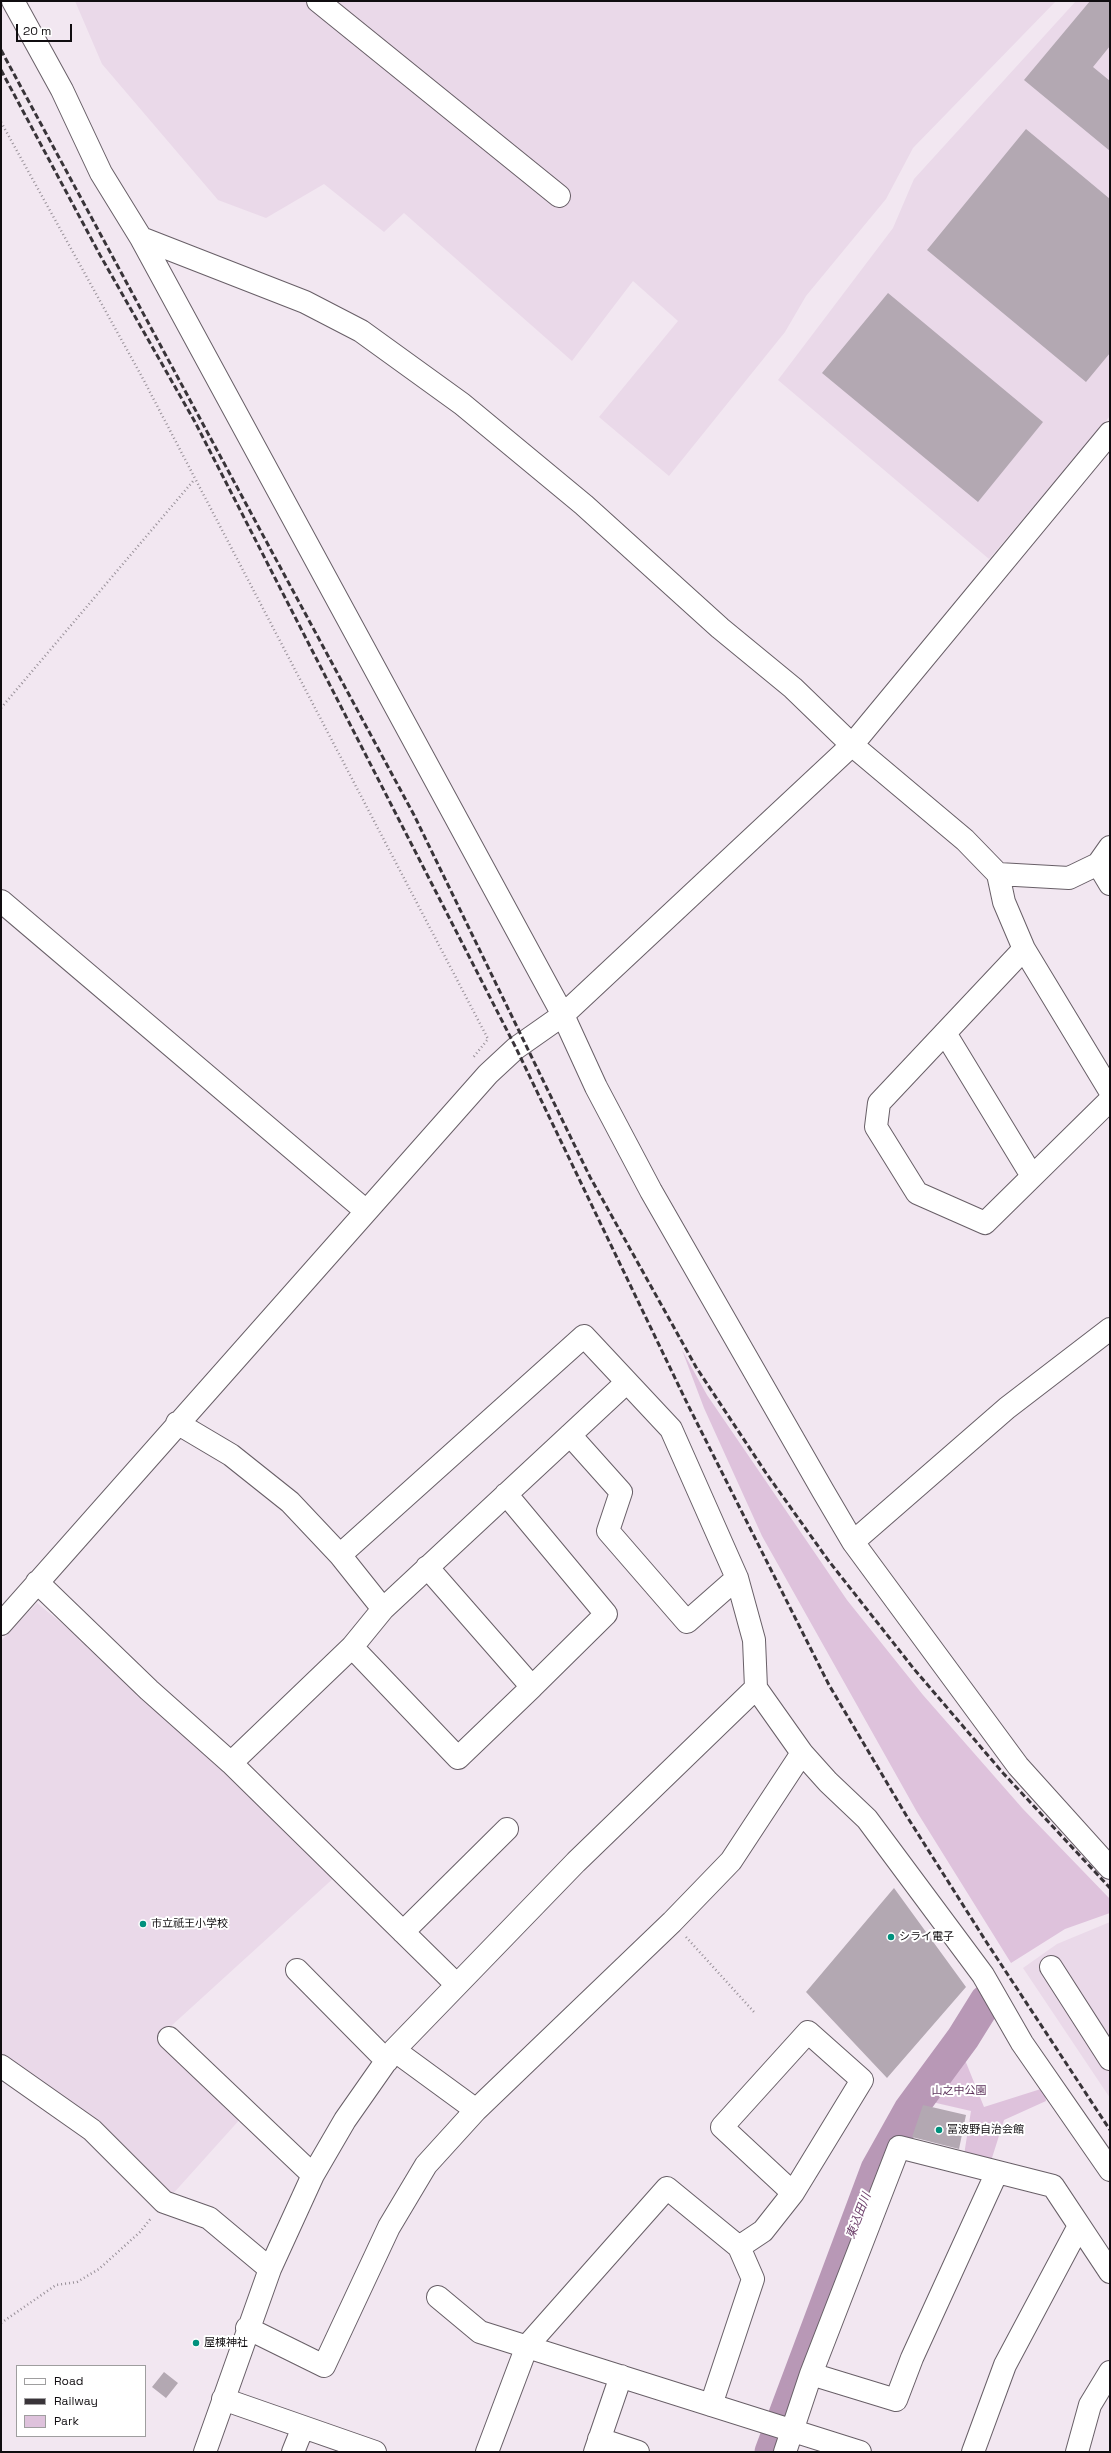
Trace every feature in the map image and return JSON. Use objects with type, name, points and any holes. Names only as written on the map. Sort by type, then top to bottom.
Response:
[{"type":"street","points":[[13,1],[62,90],[101,173],[141,238],[563,1016],[596,1087],[651,1191],[853,1542],[1018,1766],[1110,1868]]},
{"type":"street","points":[[318,1],[559,196]]},
{"type":"street","points":[[141,238],[305,302],[361,331],[462,404],[584,505],[720,628],[793,688],[852,745],[965,840],[998,874],[1004,902],[1024,949],[1110,1091]]},
{"type":"street","points":[[1,1624],[177,1423],[488,1074],[516,1048],[563,1016],[852,745],[1110,433]]},
{"type":"street","points":[[998,874],[1069,878],[1104,855],[1110,884]]},
{"type":"street","points":[[1,901],[366,1212]]},
{"type":"street","points":[[1024,949],[879,1102],[876,1127],[917,1193],[985,1223],[1110,1100]]},
{"type":"street","points":[[945,1033],[1032,1176]]},
{"type":"street","points":[[853,1542],[1007,1408],[1110,1329]]},
{"type":"street","points":[[340,1555],[584,1336],[671,1429],[737,1578],[754,1640],[756,1688],[802,1753],[828,1782],[867,1818],[983,1975],[1022,2044],[1110,2170]]},
{"type":"street","points":[[232,1763],[352,1647],[383,1609],[627,1382]]},
{"type":"street","points":[[177,1423],[230,1455],[290,1502],[340,1555],[383,1609]]},
{"type":"street","points":[[570,1434],[621,1492],[608,1531],[687,1622],[737,1578]]},
{"type":"street","points":[[352,1647],[458,1758],[606,1614],[506,1494]]},
{"type":"street","points":[[427,1567],[532,1687]]},
{"type":"street","points":[[37,1582],[149,1690],[232,1763],[456,1984]]},
{"type":"street","points":[[205,2452],[247,2328],[270,2269],[314,2175],[345,2120],[390,2056],[456,1984],[576,1862],[756,1688]]},
{"type":"street","points":[[247,2328],[324,2366],[389,2227],[422,2171],[476,2110],[672,1922],[731,1861],[802,1753]]},
{"type":"street","points":[[404,1932],[508,1828]]},
{"type":"street","points":[[1051,1967],[1110,2059]]},
{"type":"street","points":[[297,1970],[390,2056],[476,2110]]},
{"type":"street","points":[[739,2247],[763,2231],[793,2193],[862,2080],[808,2032],[722,2127],[793,2193]]},
{"type":"street","points":[[169,2038],[314,2175]]},
{"type":"street","points":[[1,2066],[92,2130],[164,2202],[209,2218],[270,2269]]},
{"type":"street","points":[[785,2452],[789,2430],[899,2147],[1053,2186],[1110,2272]]},
{"type":"street","points":[[811,2374],[896,2400],[912,2358],[997,2172]]},
{"type":"street","points":[[487,2452],[527,2346],[667,2188],[739,2247],[753,2279],[711,2405]]},
{"type":"street","points":[[973,2452],[1005,2365],[1080,2226]]},
{"type":"street","points":[[438,2297],[480,2332],[860,2452]]},
{"type":"street","points":[[1077,2452],[1090,2405],[1110,2372]]},
{"type":"street","points":[[621,2376],[597,2445],[638,2452]]},
{"type":"street","points":[[223,2399],[375,2452]]},
{"type":"street","points":[[293,2452],[303,2427]]},
{"type":"path","points":[[1,122],[141,375],[194,480],[488,1039],[468,1064]]},
{"type":"path","points":[[1,708],[194,480]]},
{"type":"path","points":[[672,1922],[754,2012]]},
{"type":"path","points":[[1,2323],[56,2285],[77,2282],[99,2269],[140,2232],[164,2202]]},
{"type":"shaded area","points":[[75,1],[1056,1],[913,148],[886,199],[806,296],[785,332],[669,476],[599,417],[678,321],[633,281],[572,361],[404,213],[384,232],[324,184],[266,218],[218,200],[102,64]]},
{"type":"shaded area","points":[[1076,1],[1110,1],[1110,416],[989,559],[778,380],[893,228],[914,179]]},
{"type":"shaded area","name":"市立祇王小学校","points":[[37,1603],[142,1689],[337,1875],[170,2027],[158,2042],[242,2117],[171,2196],[1,2056],[1,1641]]},
{"type":"shaded area","points":[[1110,1922],[1110,2098],[1023,1968],[1057,1944]]},
{"type":"green space","points":[[682,1350],[707,1395],[847,1600],[923,1695],[1023,1809],[1110,1899],[1110,1913],[1065,1929],[1011,1963],[917,1812],[762,1536],[704,1408]]},
{"type":"green space","name":"山之中公園","points":[[963,2055],[984,2107],[1044,2088],[1046,2101],[1004,2120],[991,2161],[964,2155],[971,2111],[932,2102]]},
{"type":"building","points":[[1090,1],[1110,1],[1110,46],[1093,67],[1110,81],[1110,151],[1024,80]]},
{"type":"building","points":[[1026,129],[1110,199],[1110,353],[1086,382],[927,250]]},
{"type":"building","points":[[888,293],[1043,422],[978,502],[822,373]]},
{"type":"building","name":"シライ電子","points":[[894,1888],[966,1987],[887,2078],[806,1992]]},
{"type":"building","name":"冨波野自治会館","points":[[923,2105],[966,2115],[959,2149],[912,2137]]},
{"type":"building","points":[[164,2372],[178,2383],[166,2398],[152,2387]]},
{"type":"waterway","name":"東込田川","points":[[771,2452],[877,2169],[910,2110],[963,2038],[986,2001]]},
{"type":"railway","points":[[1,50],[414,815],[590,1177],[696,1367],[766,1473],[828,1560],[914,1669],[1003,1773],[1110,1888]]},
{"type":"railway","points":[[1,70],[100,255],[195,422],[516,1048],[688,1405],[829,1685],[906,1815],[987,1943],[1110,2130]]},
{"type":"place","name":"市立祇王小学校","points":[[143,1924]]},
{"type":"place","name":"シライ電子","points":[[891,1937]]},
{"type":"place","name":"冨波野自治会館","points":[[939,2130]]},
{"type":"place","name":"屋棟神社","points":[[196,2343]]}]
